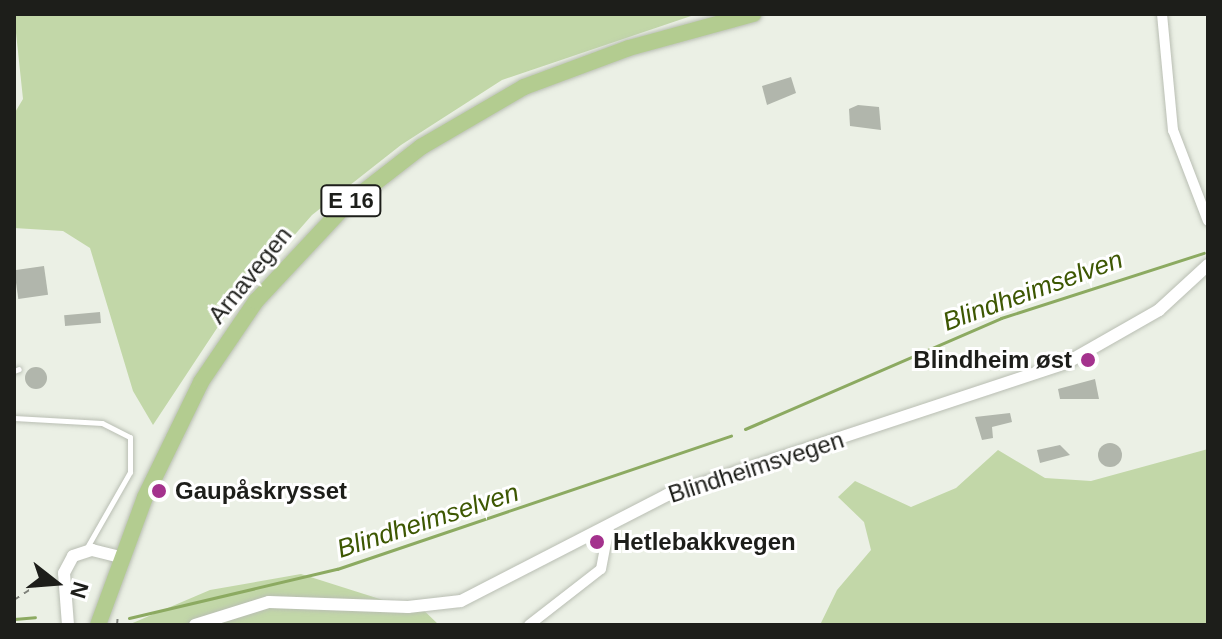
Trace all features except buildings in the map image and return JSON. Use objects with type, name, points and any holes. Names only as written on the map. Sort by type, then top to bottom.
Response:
[{"type":"highway","name":"Arnavegen","points":[[98,625],[121,557],[172,437],[219,353],[285,265],[356,196],[421,147],[536,82],[753,14]]},
{"type":"street","points":[[1162,14],[1173,130],[1208,221]]},
{"type":"street","name":"Blindheimsvegen","points":[[195,625],[231,608],[269,602],[446,604],[685,488],[1029,380],[1136,326],[1208,265]]},
{"type":"street","points":[[529,625],[601,569],[609,527]]},
{"type":"street","points":[[68,625],[64,573],[86,550],[121,557]]},
{"type":"lane","points":[[14,418],[87,420],[130,437],[130,472],[95,523],[86,550]]},
{"type":"path","points":[[14,600],[57,570],[64,573]]},
{"type":"path","points":[[117,625],[119,607]]},
{"type":"green space","points":[[14,14],[697,14],[502,80],[401,145],[312,215],[229,310],[153,425],[133,391],[90,248],[63,231],[14,228],[14,114],[23,99]]},
{"type":"green space","points":[[1208,449],[1208,625],[820,625],[837,590],[871,550],[864,522],[838,497],[855,481],[911,507],[956,488],[998,450],[1045,478],[1091,481]]},
{"type":"green space","points":[[301,574],[386,601],[414,601],[439,625],[128,625],[210,590]]},
{"type":"waterway","name":"Blindheimselven","points":[[745,429],[1001,318],[1204,253]]},
{"type":"waterway","name":"Blindheimselven","points":[[129,618],[337,569],[731,436]]},
{"type":"waterway","name":"Blindheimselven","points":[[14,619],[35,617]]},
{"type":"place","name":"Blindheim øst","points":[[1088,360]]},
{"type":"place","name":"Gaupåskrysset","points":[[159,491]]},
{"type":"place","name":"Hetlebakkvegen","points":[[597,542]]}]
